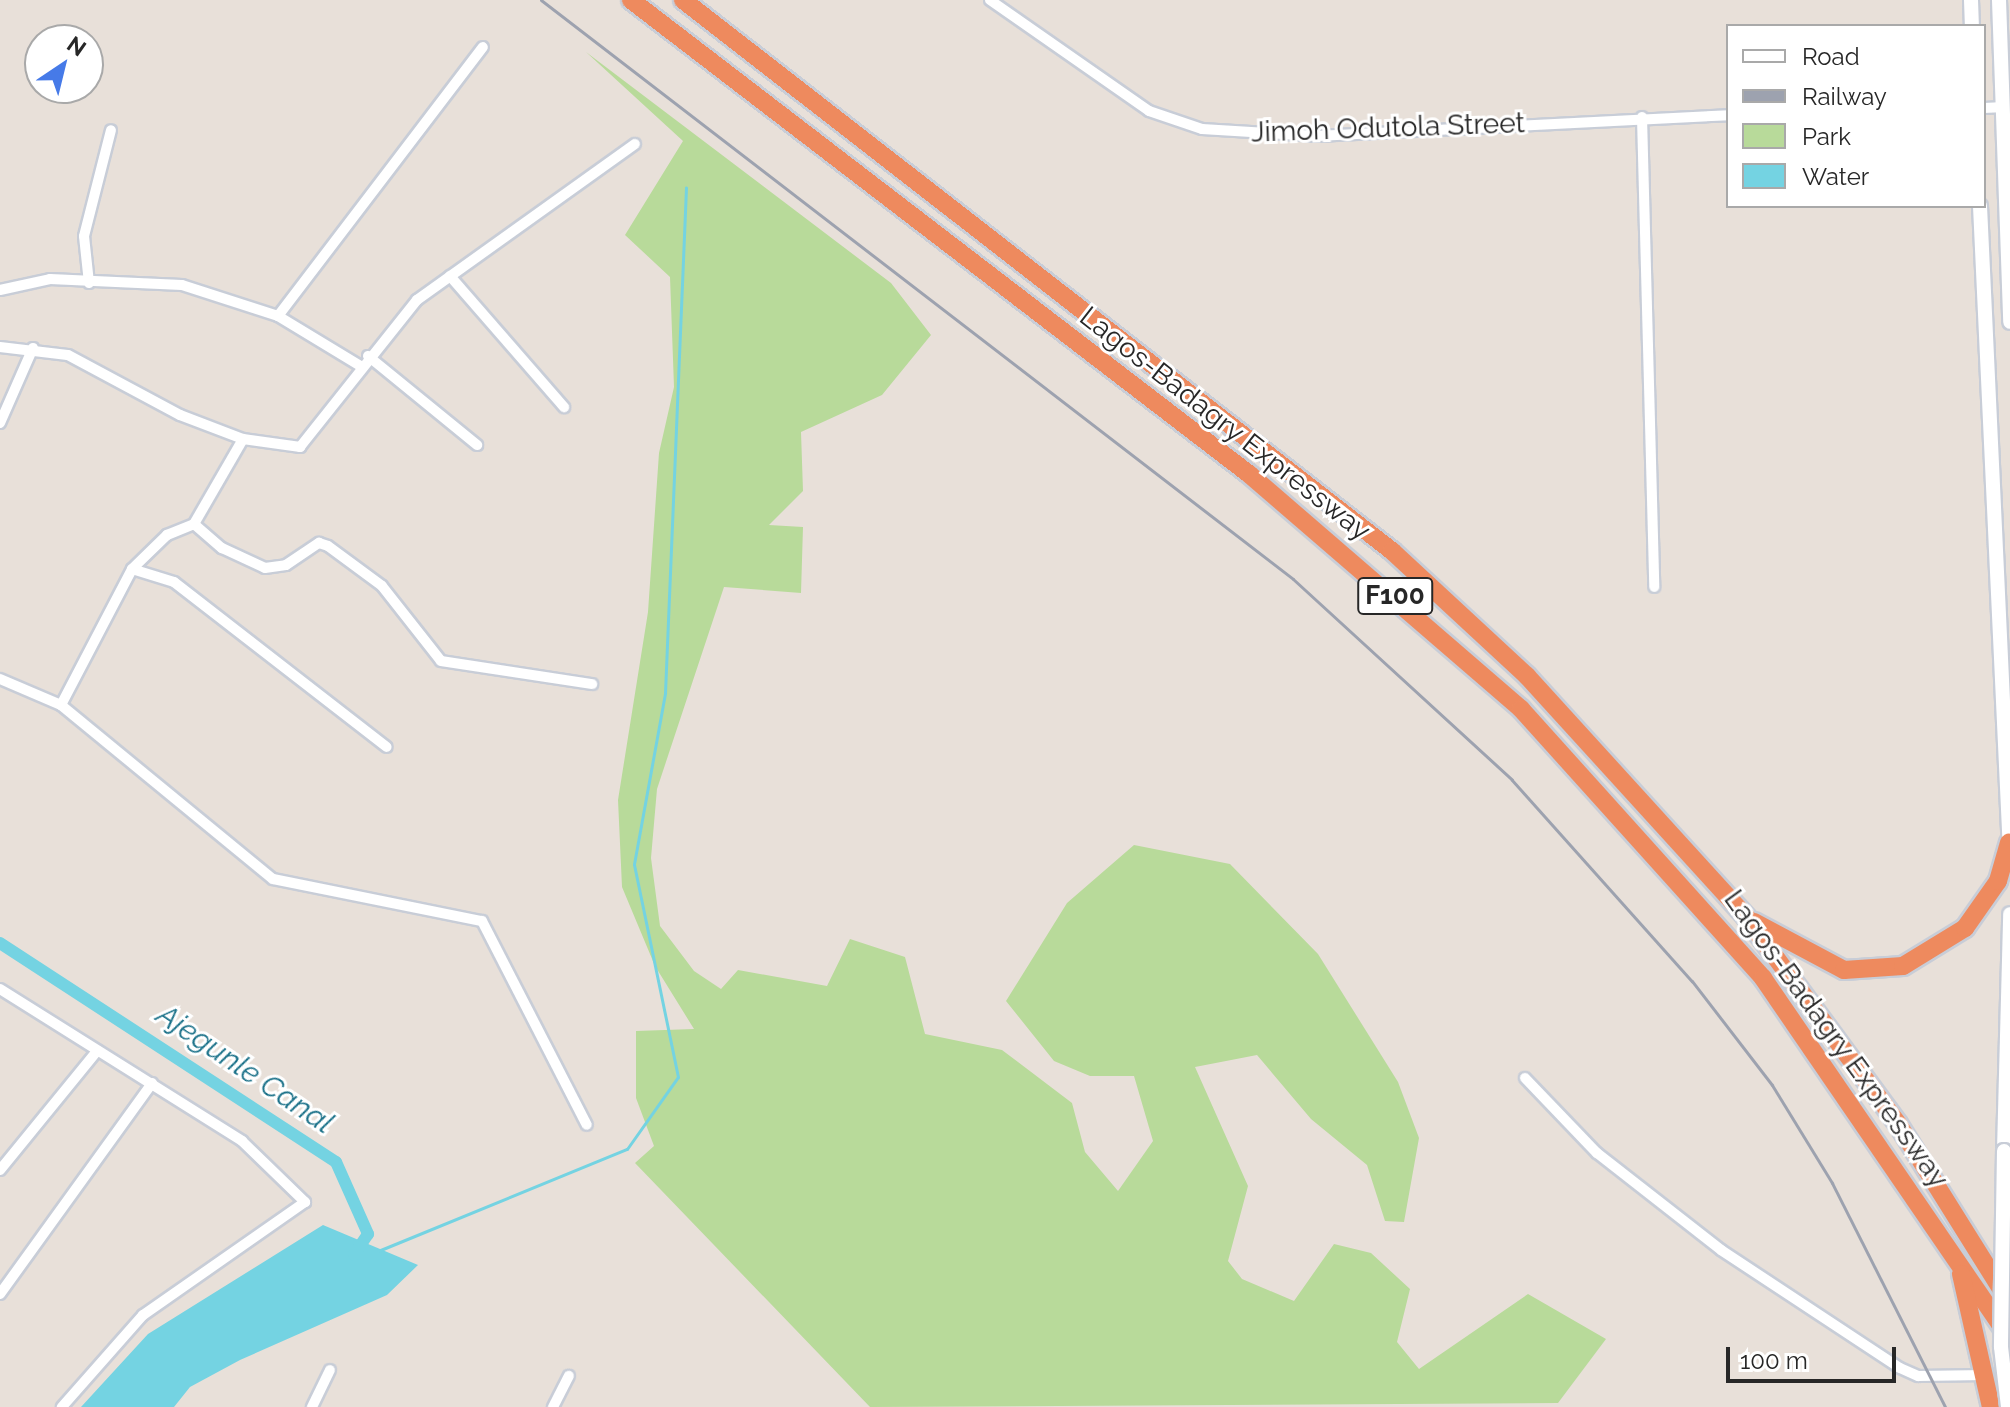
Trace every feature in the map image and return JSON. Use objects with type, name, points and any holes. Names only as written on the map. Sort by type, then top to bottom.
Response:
[{"type":"highway","name":"Lagos-Badagry Expressway","points":[[631,0],[1249,474],[1521,709],[1763,978],[1951,1244],[2010,1339]]},
{"type":"highway","name":"Lagos-Badagry Expressway","points":[[683,0],[1392,551],[1527,676],[1746,917],[1898,1124],[2010,1303]]},
{"type":"highway","points":[[1746,917],[1844,970],[1903,966],[1965,928],[1998,881],[2009,843]]},
{"type":"highway","points":[[1951,1244],[1986,1375],[1991,1407]]},
{"type":"street","name":"Jimoh Odutola Street","points":[[990,0],[1149,111],[1202,129],[1317,136],[1726,115]]},
{"type":"street","points":[[1971,0],[1972,24]]},
{"type":"street","points":[[1999,0],[2006,46],[2004,107],[2010,322]]},
{"type":"street","points":[[278,316],[483,47]]},
{"type":"street","points":[[1986,108],[2004,107]]},
{"type":"street","points":[[1642,117],[1654,587]]},
{"type":"street","points":[[89,283],[84,236],[111,130]]},
{"type":"street","points":[[0,347],[33,348],[68,355],[243,439],[300,447],[359,365],[417,300],[635,144]]},
{"type":"street","points":[[1980,208],[2004,533],[2010,863]]},
{"type":"street","points":[[450,276],[564,407]]},
{"type":"street","points":[[0,290],[50,279],[182,285],[278,316],[359,365]]},
{"type":"street","points":[[0,423],[33,348]]},
{"type":"street","points":[[368,356],[477,445]]},
{"type":"street","points":[[61,705],[132,569],[167,535],[194,524],[243,439]]},
{"type":"street","points":[[194,524],[222,548],[265,568],[286,565],[319,543],[328,546],[382,586],[441,661],[592,684]]},
{"type":"street","points":[[132,569],[174,582],[387,747]]},
{"type":"street","points":[[0,679],[61,705],[273,879],[482,921],[587,1125]]},
{"type":"street","points":[[2008,1407],[2001,1347],[2010,914]]},
{"type":"street","points":[[0,989],[242,1141],[275,1169],[305,1202],[287,1222],[143,1315],[62,1407]]},
{"type":"street","points":[[0,1170],[97,1051]]},
{"type":"street","points":[[1525,1078],[1597,1153],[1721,1250],[1900,1368],[1918,1376],[1986,1375]]},
{"type":"street","points":[[0,1294],[152,1083]]},
{"type":"street","points":[[312,1407],[330,1370]]},
{"type":"street","points":[[553,1407],[569,1376]]},
{"type":"green space","points":[[586,52],[891,283],[931,335],[882,395],[801,432],[803,491],[769,525],[803,527],[801,593],[724,587],[657,789],[651,858],[660,926],[694,971],[721,989],[738,970],[827,986],[850,939],[905,957],[925,1034],[1002,1050],[1072,1103],[1085,1152],[1118,1191],[1153,1141],[1134,1076],[1090,1076],[1054,1061],[1006,1001],[1067,903],[1134,845],[1230,864],[1318,954],[1398,1082],[1419,1138],[1404,1222],[1385,1221],[1367,1165],[1311,1119],[1257,1055],[1195,1067],[1248,1186],[1228,1261],[1242,1279],[1294,1301],[1334,1244],[1371,1253],[1410,1289],[1397,1342],[1419,1369],[1528,1294],[1606,1339],[1558,1403],[870,1407],[635,1163],[654,1146],[636,1098],[636,1031],[694,1029],[655,966],[622,887],[618,800],[648,612],[659,453],[674,387],[670,277],[625,235],[683,141]]},
{"type":"water","points":[[323,1225],[418,1265],[387,1295],[240,1360],[190,1387],[174,1407],[81,1407],[148,1334]]},
{"type":"waterway","points":[[378,1251],[627,1149],[678,1077],[634,864],[665,693],[686,187]]},
{"type":"waterway","name":"Ajegunle Canal","points":[[0,943],[336,1162],[368,1234],[354,1255]]},
{"type":"railway","points":[[541,0],[1293,579],[1512,780],[1692,981],[1772,1085],[1832,1183],[1945,1407]]}]
